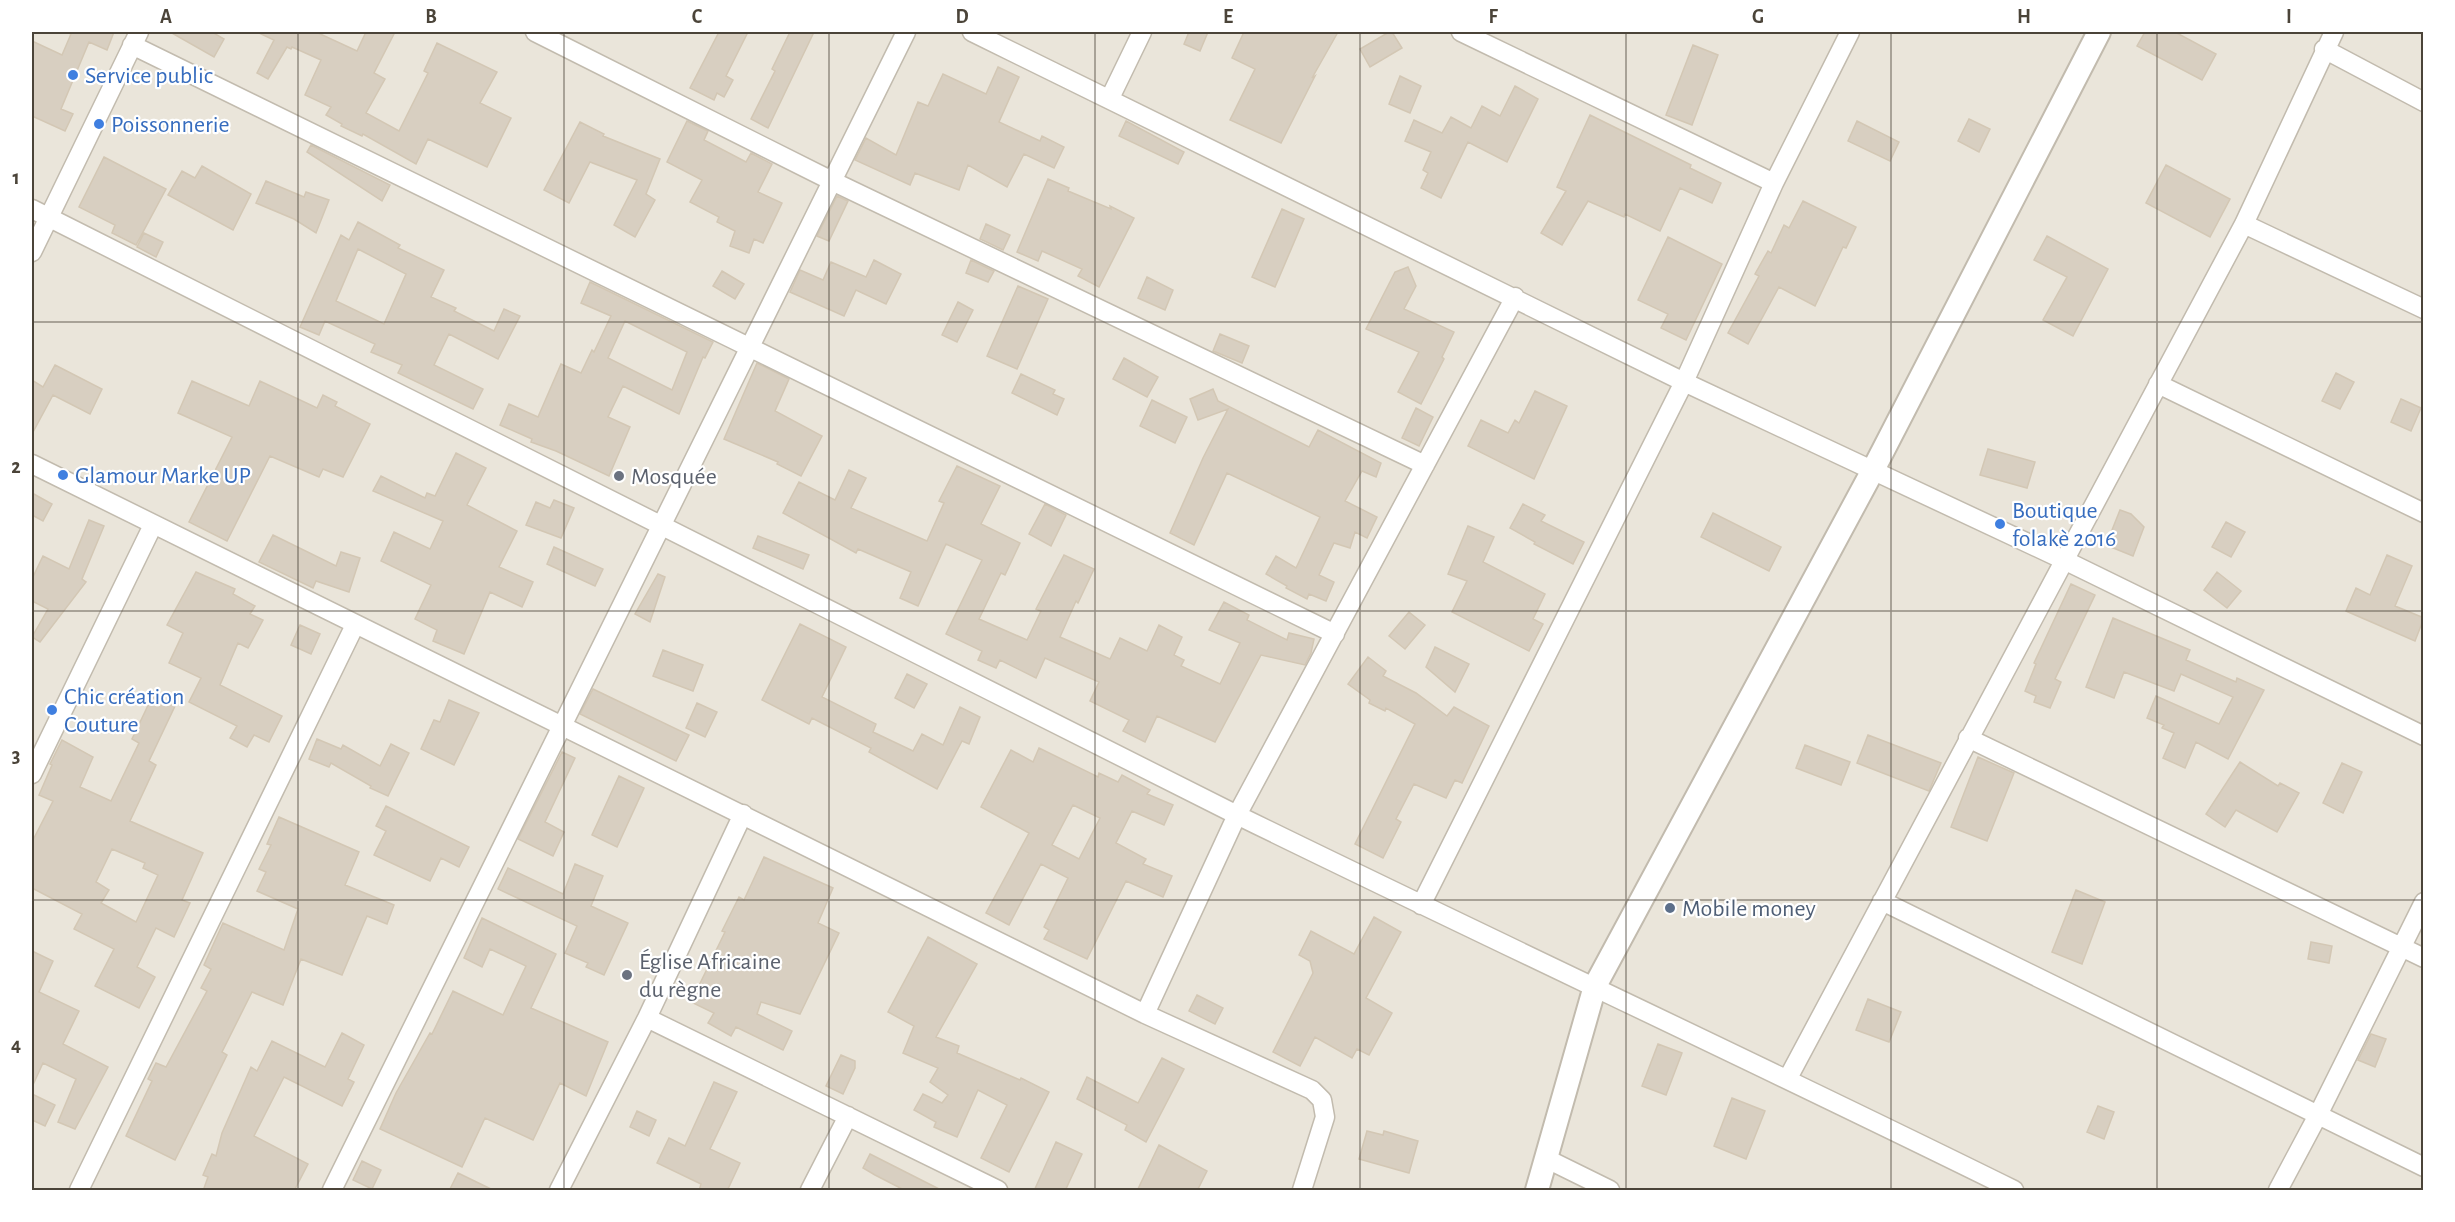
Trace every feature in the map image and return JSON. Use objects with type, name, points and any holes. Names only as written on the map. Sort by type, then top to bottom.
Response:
[{"type":"street","points":[[535,32],[832,181],[1425,465]]},
{"type":"street","points":[[332,1191],[906,32]]},
{"type":"street","points":[[972,32],[1515,297],[1683,382],[2064,560],[2424,736]]},
{"type":"street","points":[[1110,98],[1142,32]]},
{"type":"street","points":[[1461,32],[1774,183]]},
{"type":"street","points":[[1421,905],[1683,382],[1774,183],[1850,32]]},
{"type":"street","points":[[1537,1191],[1595,986],[1872,472],[2099,32]]},
{"type":"street","points":[[1788,1078],[2244,224],[2324,49],[2334,32]]},
{"type":"street","points":[[32,252],[135,38],[750,346],[1335,634]]},
{"type":"street","points":[[2324,49],[2424,102]]},
{"type":"street","points":[[32,209],[1237,815],[1421,905],[1788,1078],[2014,1191]]},
{"type":"street","points":[[2244,224],[2424,309]]},
{"type":"street","points":[[1145,1014],[1237,815],[1515,297]]},
{"type":"street","points":[[2158,384],[2424,513]]},
{"type":"street","points":[[32,464],[1145,1014],[1312,1090],[1322,1100],[1325,1117],[1302,1191]]},
{"type":"street","points":[[32,774],[153,525]]},
{"type":"street","points":[[79,1191],[354,625]]},
{"type":"street","points":[[1968,738],[2424,958]]},
{"type":"street","points":[[559,1191],[647,1018],[744,814]]},
{"type":"street","points":[[1882,901],[2424,1167]]},
{"type":"street","points":[[2277,1191],[2318,1115],[2400,946],[2424,902]]},
{"type":"street","points":[[647,1018],[998,1191]]},
{"type":"street","points":[[810,1191],[848,1116]]},
{"type":"street","points":[[1545,1158],[1610,1191]]},
{"type":"shaded area","points":[[32,32],[2423,32],[2423,1190],[32,1190]]},
{"type":"building","points":[[66,32],[114,32],[107,50],[89,42],[61,109],[73,114],[65,131],[32,116],[32,41],[62,55],[71,34]]},
{"type":"building","points":[[170,32],[212,32],[224,39],[214,57]]},
{"type":"building","points":[[257,32],[316,32],[357,51],[366,32],[395,32],[374,73],[385,79],[366,113],[399,131],[428,73],[424,71],[437,43],[497,72],[480,103],[511,118],[487,167],[428,139],[416,164],[363,134],[362,136],[341,126],[342,124],[326,115],[331,107],[305,95],[321,60],[287,47],[268,79],[257,73],[274,40]]},
{"type":"building","points":[[719,32],[748,32],[726,76],[733,80],[724,97],[717,93],[714,100],[690,88]]},
{"type":"building","points":[[790,32],[814,32],[768,128],[751,119],[775,71],[772,69]]},
{"type":"building","points":[[1189,32],[1208,32],[1200,51],[1184,44]]},
{"type":"building","points":[[1244,32],[1338,32],[1312,78],[1315,76],[1281,143],[1230,120],[1255,69],[1232,58]]},
{"type":"building","points":[[1392,32],[1402,48],[1370,67],[1360,49]]},
{"type":"building","points":[[2145,32],[2175,32],[2216,54],[2202,80],[2137,46]]},
{"type":"building","points":[[1693,45],[1718,55],[1692,125],[1666,115]]},
{"type":"building","points":[[998,67],[1019,77],[999,122],[1040,141],[1042,136],[1064,147],[1054,168],[1024,154],[1007,187],[968,165],[959,190],[915,173],[910,185],[855,160],[866,138],[896,155],[918,102],[928,106],[943,74],[986,94]]},
{"type":"building","points":[[1400,76],[1421,86],[1410,113],[1389,104]]},
{"type":"building","points":[[1515,86],[1538,99],[1507,162],[1468,142],[1441,198],[1421,188],[1428,173],[1423,170],[1431,152],[1405,141],[1414,120],[1442,133],[1451,117],[1471,128],[1482,106],[1500,116]]},
{"type":"building","points":[[1590,115],[1691,165],[1690,168],[1721,183],[1712,203],[1680,188],[1660,231],[1625,214],[1624,217],[1588,201],[1562,245],[1541,233],[1566,191],[1557,187]]},
{"type":"building","points":[[1969,119],[1990,129],[1979,152],[1958,141]]},
{"type":"building","points":[[687,121],[708,131],[704,140],[746,162],[751,153],[772,164],[758,192],[782,203],[763,243],[754,239],[749,253],[730,246],[735,231],[717,222],[719,217],[690,202],[702,180],[667,162]]},
{"type":"building","points":[[1126,121],[1184,152],[1178,164],[1119,136]]},
{"type":"building","points":[[1857,121],[1899,142],[1890,161],[1848,141]]},
{"type":"building","points":[[580,122],[604,134],[603,136],[660,159],[646,194],[655,200],[635,237],[614,225],[637,180],[590,162],[569,203],[544,190]]},
{"type":"building","points":[[311,145],[390,185],[382,201],[307,152]]},
{"type":"building","points":[[104,157],[166,189],[136,245],[112,233],[115,225],[79,207]]},
{"type":"building","points":[[2166,165],[2230,199],[2210,237],[2146,203]]},
{"type":"building","points":[[202,166],[251,194],[233,230],[168,195],[182,171],[195,178]]},
{"type":"building","points":[[1048,179],[1069,188],[1068,191],[1111,209],[1110,206],[1134,218],[1099,287],[1078,276],[1082,269],[1042,251],[1038,261],[1017,252]]},
{"type":"building","points":[[266,181],[304,197],[306,192],[329,200],[316,233],[294,219],[256,203]]},
{"type":"building","points":[[837,196],[848,201],[829,241],[817,236]]},
{"type":"building","points":[[1803,201],[1856,227],[1846,248],[1843,247],[1815,306],[1779,287],[1748,344],[1728,333],[1759,276],[1755,274],[1768,251],[1771,253],[1784,225],[1789,228]]},
{"type":"building","points":[[1282,209],[1304,219],[1275,287],[1252,277]]},
{"type":"building","points":[[358,222],[400,245],[398,248],[444,270],[431,297],[456,308],[454,311],[494,331],[504,309],[520,316],[498,359],[449,334],[434,365],[483,389],[473,409],[398,373],[402,365],[371,352],[375,344],[325,321],[319,335],[300,327],[341,235],[349,240]],"holes":[[[358,249],[406,274],[384,324],[336,301]]]},
{"type":"building","points":[[986,224],[1010,235],[1003,250],[980,239]]},
{"type":"building","points":[[144,233],[163,242],[156,257],[137,247]]},
{"type":"building","points":[[2047,236],[2108,269],[2073,336],[2043,320],[2067,277],[2034,260]]},
{"type":"building","points":[[1668,237],[1722,264],[1686,340],[1661,328],[1668,314],[1638,300]]},
{"type":"building","points":[[874,260],[901,274],[886,304],[856,290],[844,316],[790,292],[800,270],[823,280],[831,262],[866,277]]},
{"type":"building","points":[[971,260],[994,271],[988,282],[966,273]]},
{"type":"building","points":[[1408,267],[1416,286],[1404,309],[1454,332],[1442,357],[1444,359],[1421,404],[1398,392],[1419,352],[1366,329],[1395,272]]},
{"type":"building","points":[[722,271],[744,284],[735,299],[713,286]]},
{"type":"building","points":[[1147,277],[1173,290],[1165,310],[1138,298]]},
{"type":"building","points":[[590,282],[713,342],[705,358],[703,357],[679,414],[623,386],[608,417],[630,427],[609,476],[531,442],[532,439],[500,425],[509,404],[538,417],[561,364],[581,373],[611,316],[581,303]],"holes":[[[625,321],[687,352],[672,390],[608,358]]]},
{"type":"building","points":[[1018,286],[1048,299],[1017,369],[987,356]]},
{"type":"building","points":[[958,302],[973,310],[957,342],[942,335]]},
{"type":"building","points":[[1220,334],[1249,346],[1242,363],[1213,351]]},
{"type":"building","points":[[1124,358],[1158,377],[1147,397],[1113,379]]},
{"type":"building","points":[[757,363],[789,379],[775,411],[822,436],[801,476],[777,464],[778,462],[724,439]]},
{"type":"building","points":[[55,365],[102,389],[90,414],[53,395],[32,434],[32,380],[43,387]]},
{"type":"building","points":[[2336,373],[2354,382],[2340,409],[2322,401]]},
{"type":"building","points":[[1021,374],[1055,390],[1053,394],[1064,399],[1057,415],[1012,393]]},
{"type":"building","points":[[192,381],[249,406],[260,381],[317,408],[323,395],[337,402],[335,406],[370,424],[343,477],[323,469],[319,477],[270,456],[227,541],[189,522],[232,437],[178,413]]},
{"type":"building","points":[[1213,389],[1218,401],[1309,447],[1318,430],[1381,463],[1376,477],[1362,471],[1345,501],[1377,517],[1367,538],[1355,532],[1350,548],[1334,543],[1319,575],[1334,582],[1326,601],[1309,594],[1307,599],[1266,574],[1276,556],[1296,568],[1320,517],[1227,473],[1194,545],[1170,533],[1203,458],[1228,409],[1198,420],[1190,399]]},
{"type":"building","points":[[1535,391],[1567,406],[1534,479],[1468,446],[1481,420],[1508,433],[1515,420],[1519,423]]},
{"type":"building","points":[[2401,399],[2421,408],[2411,431],[2391,422]]},
{"type":"building","points":[[1152,400],[1187,417],[1175,443],[1140,426]]},
{"type":"building","points":[[1416,408],[1433,417],[1419,446],[1402,438]]},
{"type":"building","points":[[1988,449],[2035,462],[2027,488],[1980,475]]},
{"type":"building","points":[[456,453],[486,468],[467,505],[517,531],[499,567],[533,582],[522,607],[490,592],[464,654],[433,641],[437,630],[415,619],[431,585],[381,561],[394,532],[430,549],[443,521],[373,491],[381,476],[425,498],[427,493],[435,496]]},
{"type":"building","points":[[957,466],[1000,486],[981,524],[1020,543],[1005,575],[1001,573],[979,619],[1027,640],[1041,611],[1036,609],[1064,555],[1094,569],[1060,637],[1110,659],[1120,638],[1147,651],[1159,625],[1182,637],[1174,655],[1184,660],[1181,666],[1220,684],[1240,643],[1209,630],[1224,602],[1249,615],[1247,620],[1287,640],[1289,633],[1314,639],[1305,665],[1261,655],[1215,742],[1157,716],[1145,742],[1123,731],[1129,720],[1090,701],[1099,682],[1045,658],[1036,678],[1000,660],[996,668],[978,660],[982,651],[946,634],[982,560],[946,544],[918,606],[900,598],[911,572],[858,549],[856,553],[783,513],[799,482],[835,500],[849,470],[866,478],[851,508],[927,541],[944,503],[939,501]]},
{"type":"building","points":[[32,493],[52,504],[43,521],[32,515]]},
{"type":"building","points":[[554,500],[574,508],[561,538],[526,525],[536,502],[550,508]]},
{"type":"building","points":[[1045,504],[1066,515],[1051,546],[1029,534]]},
{"type":"building","points":[[1523,504],[1545,515],[1541,521],[1584,542],[1573,564],[1534,544],[1535,542],[1510,528]]},
{"type":"building","points":[[2120,510],[2131,514],[2144,527],[2133,556],[2106,545]]},
{"type":"building","points":[[1713,513],[1781,547],[1769,571],[1701,537]]},
{"type":"building","points":[[89,520],[104,526],[82,579],[86,582],[40,642],[32,637],[48,609],[32,601],[32,579],[43,556],[69,569]]},
{"type":"building","points":[[2226,522],[2245,532],[2231,557],[2212,547]]},
{"type":"building","points":[[1468,526],[1494,537],[1483,562],[1545,594],[1533,619],[1543,624],[1529,651],[1452,612],[1467,581],[1448,574]]},
{"type":"building","points":[[273,535],[336,566],[341,552],[360,558],[349,592],[316,581],[313,588],[259,562]]},
{"type":"building","points":[[758,536],[809,555],[803,569],[753,548]]},
{"type":"building","points":[[554,547],[603,569],[595,586],[547,564]]},
{"type":"building","points":[[2387,555],[2412,566],[2395,606],[2424,618],[2415,641],[2346,611],[2356,588],[2370,595]]},
{"type":"building","points":[[196,572],[235,589],[233,594],[255,606],[250,614],[263,620],[248,648],[238,643],[220,685],[282,716],[269,742],[254,735],[247,747],[230,738],[237,726],[189,702],[201,678],[169,663],[183,633],[167,625]]},
{"type":"building","points":[[2217,572],[2241,591],[2227,608],[2204,590]]},
{"type":"building","points":[[658,574],[665,577],[650,622],[635,614]]},
{"type":"building","points":[[2071,584],[2095,595],[2055,679],[2061,682],[2050,708],[2034,702],[2036,696],[2025,691],[2036,664],[2034,663]]},
{"type":"building","points":[[1409,612],[1425,625],[1405,649],[1389,636]]},
{"type":"building","points":[[2113,618],[2190,650],[2186,660],[2236,682],[2237,678],[2264,690],[2228,759],[2196,742],[2185,768],[2163,758],[2174,733],[2162,728],[2164,725],[2147,718],[2156,696],[2219,724],[2233,697],[2181,674],[2174,691],[2124,672],[2114,698],[2086,687]]},
{"type":"building","points":[[800,624],[846,647],[822,697],[876,724],[873,732],[913,751],[922,734],[943,745],[960,707],[980,717],[969,744],[962,741],[937,789],[869,752],[871,748],[812,718],[809,724],[762,700]]},
{"type":"building","points":[[300,625],[320,634],[311,654],[291,645]]},
{"type":"building","points":[[1435,647],[1469,664],[1455,692],[1426,667]]},
{"type":"building","points":[[663,650],[703,665],[693,691],[653,676]]},
{"type":"building","points":[[1368,657],[1386,671],[1383,676],[1416,693],[1447,716],[1454,707],[1489,726],[1462,783],[1455,780],[1446,798],[1414,784],[1396,819],[1401,822],[1383,858],[1355,844],[1415,724],[1386,708],[1385,711],[1369,703],[1370,700],[1348,684]]},
{"type":"building","points":[[907,674],[927,684],[914,708],[895,698]]},
{"type":"building","points":[[593,689],[689,735],[676,761],[580,714]]},
{"type":"building","points":[[153,695],[175,706],[149,761],[156,765],[130,821],[203,853],[182,900],[190,903],[174,937],[156,928],[137,967],[155,977],[139,1008],[95,986],[114,949],[74,929],[82,914],[32,888],[32,842],[53,801],[39,795],[52,765],[50,764],[62,740],[93,757],[80,787],[111,801],[139,743],[132,739]],"holes":[[[112,849],[145,863],[143,868],[158,875],[136,922],[101,903],[109,890],[96,882]]]},
{"type":"building","points":[[449,700],[479,713],[454,765],[421,749],[434,720],[440,722]]},
{"type":"building","points":[[697,703],[717,712],[705,737],[686,728]]},
{"type":"building","points":[[1868,735],[1941,763],[1929,791],[1857,763]]},
{"type":"building","points":[[317,739],[341,749],[343,745],[380,766],[391,744],[409,753],[388,796],[370,788],[371,786],[331,763],[329,767],[309,759]]},
{"type":"building","points":[[1805,745],[1850,762],[1841,785],[1796,768]]},
{"type":"building","points":[[1039,748],[1098,777],[1099,773],[1118,782],[1122,775],[1150,790],[1147,794],[1173,805],[1164,825],[1132,811],[1116,843],[1146,859],[1143,864],[1172,876],[1163,897],[1126,881],[1087,959],[1044,939],[1049,930],[1044,927],[1068,878],[1041,864],[1009,925],[986,913],[1029,833],[981,807],[1011,750],[1033,762]],"holes":[[[1073,805],[1100,818],[1079,859],[1052,845]]]},
{"type":"building","points":[[562,752],[575,758],[545,822],[564,832],[553,856],[518,839]]},
{"type":"building","points":[[1978,757],[2014,773],[1987,841],[1951,827]]},
{"type":"building","points":[[2240,762],[2278,786],[2280,783],[2299,793],[2277,832],[2236,810],[2225,827],[2206,814]]},
{"type":"building","points":[[2342,763],[2362,772],[2343,813],[2323,803]]},
{"type":"building","points":[[619,776],[644,788],[617,847],[592,835]]},
{"type":"building","points":[[386,806],[469,847],[459,867],[441,858],[430,881],[374,855],[386,831],[376,826]]},
{"type":"building","points":[[279,817],[359,852],[345,885],[394,905],[387,924],[367,916],[342,975],[301,959],[283,1005],[252,992],[222,1052],[227,1055],[175,1160],[126,1136],[152,1081],[148,1079],[156,1063],[166,1067],[207,991],[201,988],[211,969],[204,965],[223,923],[284,950],[298,909],[257,891],[266,872],[259,869],[271,845],[267,844]]},
{"type":"building","points":[[764,857],[833,888],[818,923],[839,933],[800,1014],[761,1002],[757,1014],[792,1031],[783,1050],[736,1027],[731,1036],[708,1023],[714,1013],[691,1002],[725,932],[722,931],[739,897],[744,900]]},
{"type":"building","points":[[575,864],[603,876],[591,906],[628,923],[604,975],[586,967],[588,963],[565,953],[577,926],[498,889],[508,868],[563,894]]},
{"type":"building","points":[[2076,890],[2105,902],[2082,964],[2052,952]]},
{"type":"building","points":[[1374,917],[1401,932],[1366,998],[1392,1013],[1369,1055],[1357,1049],[1352,1058],[1315,1037],[1300,1066],[1273,1052],[1313,973],[1310,961],[1299,955],[1311,931],[1354,954]]},
{"type":"building","points":[[482,918],[556,954],[531,1008],[608,1042],[586,1096],[560,1083],[533,1140],[485,1118],[462,1167],[380,1129],[396,1093],[430,1033],[432,1034],[453,991],[503,1015],[526,966],[490,949],[482,967],[464,958]]},
{"type":"building","points":[[928,937],[977,964],[936,1037],[959,1046],[957,1053],[1020,1080],[1021,1078],[1049,1092],[1009,1172],[981,1158],[1007,1105],[978,1090],[957,1137],[934,1127],[936,1122],[914,1110],[923,1094],[942,1103],[948,1095],[930,1082],[938,1068],[903,1053],[914,1026],[888,1012]]},
{"type":"building","points":[[2311,942],[2332,946],[2329,963],[2308,959]]},
{"type":"building","points":[[32,951],[53,961],[39,992],[79,1011],[63,1044],[108,1067],[75,1129],[58,1122],[76,1079],[43,1063],[32,1087]]},
{"type":"building","points":[[1197,995],[1223,1008],[1215,1024],[1189,1011]]},
{"type":"building","points":[[1868,999],[1901,1012],[1889,1042],[1856,1030]]},
{"type":"building","points":[[342,1033],[364,1045],[348,1079],[354,1082],[342,1106],[284,1077],[254,1136],[308,1164],[294,1191],[203,1191],[208,1177],[203,1175],[212,1154],[216,1156],[222,1133],[251,1067],[257,1071],[272,1041],[325,1067]]},
{"type":"building","points":[[2371,1034],[2386,1039],[2375,1067],[2358,1060]]},
{"type":"building","points":[[1658,1044],[1682,1053],[1666,1095],[1642,1086]]},
{"type":"building","points":[[841,1055],[855,1061],[855,1068],[843,1094],[826,1086]]},
{"type":"building","points":[[1162,1058],[1184,1069],[1146,1142],[1125,1130],[1127,1125],[1077,1099],[1087,1077],[1138,1103]]},
{"type":"building","points":[[714,1082],[737,1092],[710,1149],[740,1163],[727,1191],[699,1191],[701,1184],[657,1163],[669,1138],[685,1146]]},
{"type":"building","points":[[32,1094],[55,1105],[45,1126],[32,1120]]},
{"type":"building","points":[[1732,1098],[1765,1111],[1746,1159],[1714,1146]]},
{"type":"building","points":[[2098,1106],[2114,1112],[2104,1139],[2087,1132]]},
{"type":"building","points":[[637,1111],[656,1120],[649,1136],[630,1127]]},
{"type":"building","points":[[1367,1131],[1383,1135],[1384,1131],[1418,1141],[1409,1173],[1359,1159]]},
{"type":"building","points":[[1056,1142],[1082,1154],[1065,1191],[1034,1191]]},
{"type":"building","points":[[1159,1145],[1207,1171],[1197,1191],[1137,1191]]},
{"type":"building","points":[[870,1154],[943,1191],[906,1191],[863,1168]]},
{"type":"building","points":[[362,1161],[381,1170],[372,1189],[353,1180]]},
{"type":"building","points":[[458,1173],[495,1191],[449,1191]]},
{"type":"place","name":"Service public","points":[[73,75]]},
{"type":"place","name":"Poissonnerie","points":[[99,124]]},
{"type":"place","name":"Glamour Marke UP","points":[[63,475]]},
{"type":"place","name":"Mosquée","points":[[619,476]]},
{"type":"place","name":"Boutique folakè 2016","points":[[2000,524]]},
{"type":"place","name":"Chic création Couture","points":[[52,710]]},
{"type":"place","name":"Mobile money","points":[[1670,908]]},
{"type":"place","name":"Église Africaine du règne","points":[[627,975]]}]
